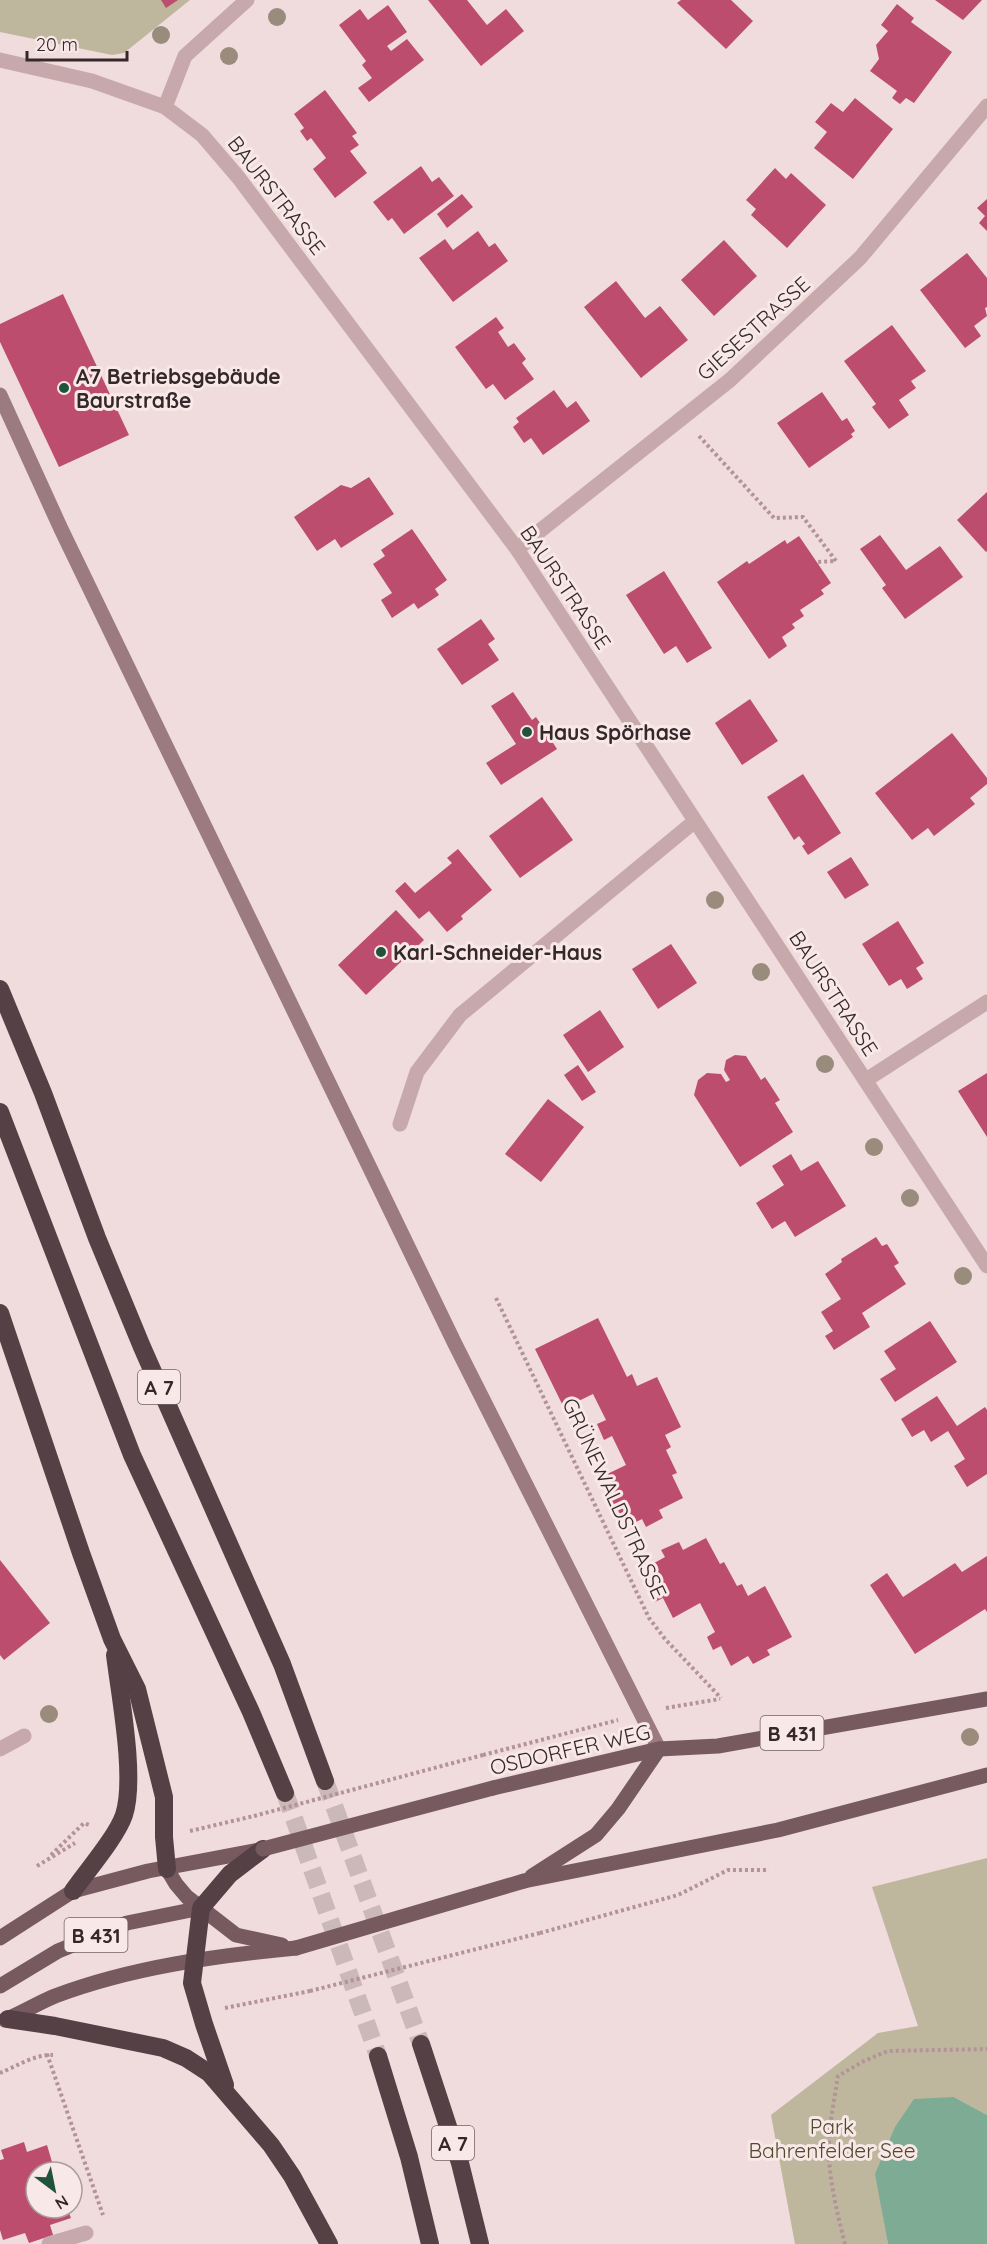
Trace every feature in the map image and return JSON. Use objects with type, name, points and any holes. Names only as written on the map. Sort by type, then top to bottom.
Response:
[{"type":"highway","name":"A 7","points":[[0,989],[43,1093],[97,1238],[282,1664],[325,1781]]},
{"type":"highway","name":"A 7","points":[[0,1112],[132,1455],[251,1712],[285,1793]]},
{"type":"highway","points":[[0,1314],[112,1639],[137,1689],[164,1797],[167,1869]]},
{"type":"highway","points":[[73,1891],[115,1833],[124,1815],[128,1789],[122,1706],[112,1639]]},
{"type":"highway","points":[[230,2098],[192,1983],[201,1908],[230,1874],[263,1849]]},
{"type":"highway","points":[[4,2021],[55,2026],[163,2048],[186,2058],[209,2073],[271,2145],[292,2176],[328,2244]]},
{"type":"highway","name":"A 7","points":[[421,2044],[460,2163],[480,2244]]},
{"type":"highway","name":"A 7","points":[[378,2056],[409,2157],[430,2244]]},
{"type":"main road","points":[[0,395],[61,529],[455,1344],[660,1749],[618,1809],[596,1835],[524,1881]]},
{"type":"main road","name":"OSDORFER WEG","points":[[167,1869],[263,1849],[492,1788],[660,1749],[718,1746],[987,1699]]},
{"type":"main road","name":"B 431","points":[[4,2021],[54,1996],[145,1970],[194,1961],[296,1948],[524,1881],[778,1830],[987,1775]]},
{"type":"main road","name":"B 431","points":[[0,1938],[73,1891],[148,1871],[167,1869],[176,1884],[201,1908],[236,1935],[296,1948]]},
{"type":"main road","name":"B 431","points":[[0,1986],[58,1951],[127,1923],[201,1908]]},
{"type":"street","points":[[165,107],[185,56],[247,0]]},
{"type":"street","name":"BAURSTRASSE","points":[[0,60],[92,81],[165,107],[202,135],[238,177],[517,549],[987,1266]]},
{"type":"street","name":"GIESESTRASSE","points":[[517,549],[730,380],[860,258],[987,106]]},
{"type":"street","points":[[400,1124],[417,1072],[460,1015],[695,820]]},
{"type":"street","points":[[866,1080],[987,1002]]},
{"type":"street","points":[[0,1749],[24,1736]]},
{"type":"street","points":[[49,2244],[86,2233]]},
{"type":"path","points":[[682,417],[774,518],[803,517],[836,561],[817,562]]},
{"type":"path","name":"GRÜNEWALDSTRASSE","points":[[496,1298],[649,1618],[665,1639],[721,1698],[665,1708]]},
{"type":"path","points":[[164,1837],[254,1816],[614,1721]]},
{"type":"path","points":[[37,1866],[61,1847],[84,1823],[96,1827]]},
{"type":"path","points":[[310,1991],[540,1933],[678,1894],[728,1870],[770,1870]]},
{"type":"path","points":[[845,2244],[829,2156],[831,2118],[838,2076],[888,2051],[987,2049]]},
{"type":"path","points":[[0,2073],[47,2054],[105,2222]]},
{"type":"green space","points":[[0,0],[190,0],[124,53],[112,55],[0,32]]},
{"type":"green space","name":"Park Bahrenfelder See","points":[[987,1858],[987,2115],[954,2097],[876,2174],[888,2244],[795,2244],[771,2115],[878,2033],[918,2026],[872,1887]]},
{"type":"shaded area","points":[[954,2097],[987,2115],[987,2244],[888,2244],[875,2174],[895,2127],[914,2099]]},
{"type":"building","points":[[161,0],[178,0],[166,8]]},
{"type":"building","points":[[428,0],[467,0],[487,25],[506,9],[524,31],[481,66]]},
{"type":"building","points":[[681,0],[731,0],[753,21],[726,49],[677,3]]},
{"type":"building","points":[[935,0],[982,0],[963,20]]},
{"type":"building","points":[[897,4],[914,18],[911,22],[952,52],[914,103],[906,98],[900,104],[892,98],[897,91],[870,71],[879,59],[876,45],[888,31],[881,25]]},
{"type":"building","points":[[388,5],[407,32],[387,46],[391,51],[407,39],[424,60],[369,102],[358,88],[372,78],[362,65],[366,61],[339,25],[360,9],[368,20]]},
{"type":"building","points":[[325,90],[357,133],[352,136],[359,145],[350,151],[367,173],[335,198],[313,169],[326,158],[311,138],[307,141],[300,131],[304,128],[294,114]]},
{"type":"building","points":[[855,98],[893,129],[853,179],[814,148],[827,132],[815,122],[831,103],[843,112]]},
{"type":"building","points":[[421,166],[432,182],[439,177],[454,196],[404,234],[392,218],[388,221],[373,202]]},
{"type":"building","points":[[775,168],[786,179],[791,173],[826,205],[787,248],[751,215],[756,209],[746,200]]},
{"type":"building","points":[[462,194],[473,207],[447,228],[437,214]]},
{"type":"building","points":[[987,199],[987,231],[979,223],[985,216],[977,208]]},
{"type":"building","points":[[478,231],[489,247],[495,243],[508,261],[453,302],[419,258],[445,239],[453,250]]},
{"type":"building","points":[[724,240],[757,276],[714,316],[681,280]]},
{"type":"building","points":[[967,253],[987,278],[987,307],[985,308],[987,316],[974,326],[981,336],[965,348],[920,290]]},
{"type":"building","points":[[616,281],[645,318],[660,306],[688,340],[641,378],[584,307]]},
{"type":"building","name":"A7 Betriebsgebäude Baurstraße","points":[[63,294],[129,435],[59,467],[0,342],[0,324]]},
{"type":"building","points":[[496,317],[504,328],[498,332],[508,347],[514,343],[526,359],[522,363],[534,379],[505,400],[493,384],[486,389],[455,347]]},
{"type":"building","points":[[892,325],[926,371],[911,381],[916,388],[899,400],[909,415],[889,429],[872,407],[876,404],[844,361]]},
{"type":"building","points":[[554,390],[567,408],[576,401],[590,421],[543,455],[531,438],[524,443],[513,427],[519,422],[516,418]]},
{"type":"building","points":[[822,392],[842,421],[847,418],[855,431],[851,434],[853,437],[809,468],[777,423]]},
{"type":"building","points":[[369,477],[394,514],[341,548],[335,539],[317,551],[294,517],[341,485],[351,488]]},
{"type":"building","points":[[987,492],[987,551],[986,552],[957,520]]},
{"type":"building","points":[[412,529],[447,580],[435,589],[439,595],[418,609],[414,603],[392,618],[381,600],[392,593],[373,564],[385,556],[381,550]]},
{"type":"building","points":[[880,535],[906,570],[940,546],[963,577],[905,619],[882,588],[886,585],[860,549]]},
{"type":"building","points":[[799,536],[831,583],[821,590],[824,594],[800,610],[804,616],[792,624],[795,628],[782,637],[787,646],[769,659],[717,582],[747,561],[749,564],[785,540],[787,544]]},
{"type":"building","points":[[664,571],[712,648],[687,663],[676,646],[664,654],[626,595]]},
{"type":"building","points":[[481,619],[495,639],[488,644],[499,660],[462,685],[437,649]]},
{"type":"building","name":"Haus Spörhase","points":[[513,692],[532,720],[536,717],[557,749],[501,785],[486,763],[516,744],[491,706]]},
{"type":"building","points":[[750,699],[778,741],[742,765],[715,723]]},
{"type":"building","points":[[952,733],[987,778],[987,784],[970,798],[975,804],[934,836],[928,828],[912,840],[875,793]]},
{"type":"building","points":[[803,774],[841,833],[808,855],[802,846],[805,844],[799,836],[794,840],[767,797]]},
{"type":"building","points":[[542,797],[573,840],[520,878],[489,836]]},
{"type":"building","points":[[458,849],[492,890],[461,916],[463,919],[447,932],[429,911],[419,919],[395,891],[405,882],[415,893],[452,863],[447,858]]},
{"type":"building","points":[[851,857],[869,885],[845,899],[827,872]]},
{"type":"building","name":"Karl-Schneider-Haus","points":[[396,910],[424,940],[366,995],[338,965]]},
{"type":"building","points":[[898,921],[924,963],[916,968],[923,979],[907,989],[901,979],[889,986],[862,944]]},
{"type":"building","points":[[671,944],[697,983],[658,1009],[632,969]]},
{"type":"building","points":[[600,1010],[624,1047],[588,1072],[563,1035]]},
{"type":"building","points":[[735,1055],[746,1056],[761,1080],[765,1077],[780,1100],[775,1103],[793,1132],[740,1167],[694,1095],[698,1080],[707,1073],[721,1074],[726,1082],[730,1080],[724,1070],[726,1060]]},
{"type":"building","points":[[578,1065],[596,1092],[582,1101],[564,1075]]},
{"type":"building","points":[[987,1073],[987,1137],[958,1091]]},
{"type":"building","points":[[548,1099],[584,1127],[541,1182],[505,1154]]},
{"type":"building","points":[[791,1154],[801,1171],[818,1161],[846,1206],[795,1237],[785,1221],[772,1229],[756,1203],[784,1185],[772,1166]]},
{"type":"building","points":[[876,1237],[882,1246],[887,1244],[899,1263],[894,1266],[906,1284],[862,1313],[870,1327],[834,1350],[825,1336],[833,1331],[821,1312],[841,1299],[825,1274],[842,1262],[841,1259]]},
{"type":"building","points":[[598,1318],[627,1377],[632,1374],[637,1386],[657,1377],[681,1427],[665,1435],[671,1447],[666,1450],[677,1473],[672,1475],[683,1498],[659,1510],[663,1518],[646,1527],[642,1519],[626,1527],[618,1510],[613,1513],[605,1497],[610,1495],[601,1477],[626,1465],[612,1436],[604,1440],[597,1424],[606,1420],[593,1394],[564,1408],[535,1349]]},
{"type":"building","points":[[930,1321],[957,1362],[895,1402],[880,1379],[896,1369],[884,1351]]},
{"type":"building","points":[[937,1396],[957,1426],[985,1407],[987,1410],[987,1474],[967,1487],[954,1466],[965,1459],[948,1431],[931,1442],[924,1430],[912,1437],[901,1419]]},
{"type":"building","points":[[706,1538],[720,1564],[724,1562],[737,1586],[742,1584],[748,1596],[765,1586],[792,1637],[767,1650],[770,1655],[753,1664],[748,1656],[731,1666],[721,1646],[713,1650],[707,1637],[715,1632],[700,1603],[673,1618],[663,1598],[655,1602],[648,1589],[656,1585],[647,1567],[665,1557],[661,1550],[679,1542],[683,1550]]},
{"type":"building","points":[[987,1556],[987,1612],[985,1609],[915,1654],[870,1585],[887,1573],[903,1597],[955,1563],[962,1572]]},
{"type":"building","points":[[0,1560],[50,1623],[4,1660],[0,1655]]},
{"type":"building","points":[[24,2142],[27,2152],[47,2145],[51,2160],[24,2160],[24,2220],[65,2220],[50,2225],[53,2235],[29,2243],[25,2233],[3,2240],[0,2230],[0,2160],[4,2159],[1,2150]]},
{"type":"tunnel","points":[[325,1781],[421,2044]]},
{"type":"tunnel","points":[[285,1793],[378,2056]]},
{"type":"place","name":"A7 Betriebsgebäude Baurstraße","points":[[64,388]]},
{"type":"place","name":"Haus Spörhase","points":[[527,732]]},
{"type":"place","name":"Karl-Schneider-Haus","points":[[381,952]]}]
